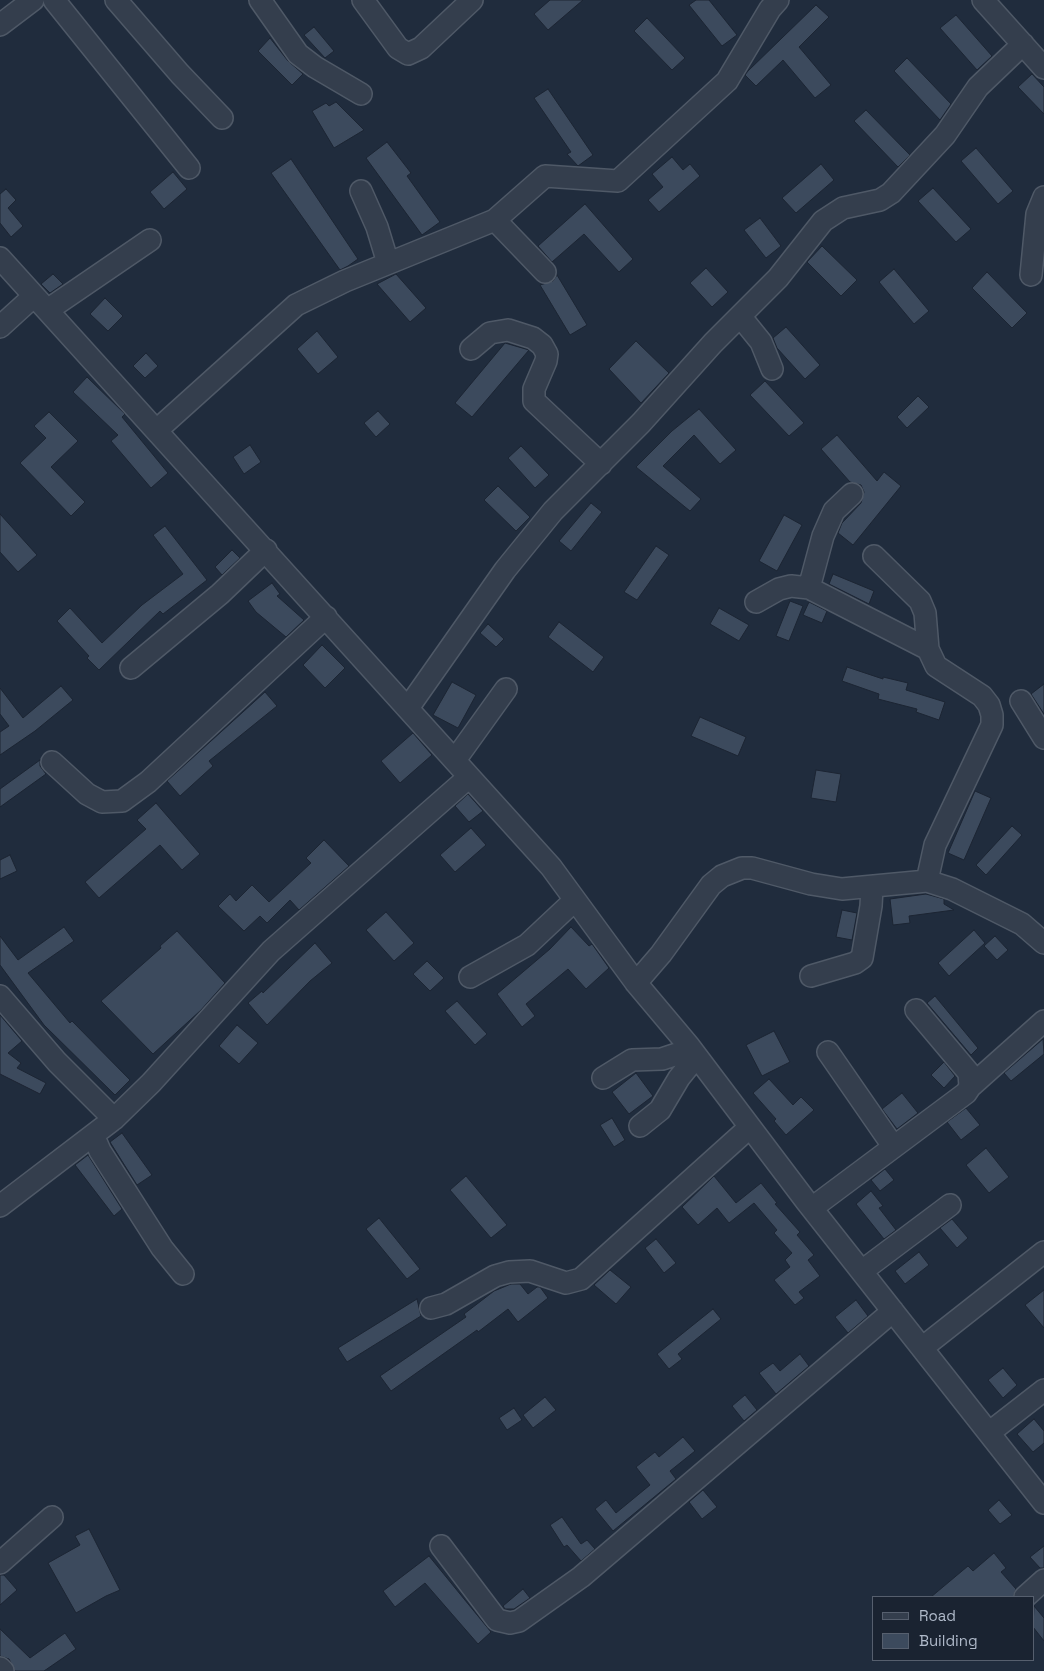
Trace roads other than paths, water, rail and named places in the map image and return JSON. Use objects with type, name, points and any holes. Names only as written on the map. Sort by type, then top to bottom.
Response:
[{"type":"street","points":[[0,24],[34,0]]},
{"type":"street","points":[[54,0],[189,168]]},
{"type":"street","points":[[116,0],[180,74],[222,118]]},
{"type":"street","points":[[260,0],[298,54],[315,67],[361,94]]},
{"type":"street","points":[[367,2],[398,48],[408,54],[421,48],[472,0]]},
{"type":"street","points":[[157,430],[296,305],[345,281],[495,220],[545,176],[618,180],[727,82],[770,9],[778,0]]},
{"type":"street","points":[[983,0],[1044,68]]},
{"type":"street","points":[[408,708],[505,570],[553,511],[778,278],[823,221],[843,208],[880,200],[900,185],[945,135],[978,87],[1023,44]]},
{"type":"street","points":[[361,191],[377,227],[388,263]]},
{"type":"street","points":[[1031,275],[1037,214],[1044,197]]},
{"type":"street","points":[[495,220],[545,272]]},
{"type":"street","points":[[0,327],[150,240]]},
{"type":"street","points":[[0,258],[266,550],[550,867],[636,983],[692,1051],[812,1208],[1044,1503]]},
{"type":"street","points":[[740,316],[760,342],[772,369]]},
{"type":"street","points":[[471,349],[490,333],[508,330],[534,338],[542,345],[547,354],[546,361],[534,389],[534,401],[600,464]]},
{"type":"street","points":[[809,588],[823,536],[834,511],[852,494]]},
{"type":"street","points":[[131,668],[220,594],[266,550]]},
{"type":"street","points":[[874,556],[920,601],[925,613],[928,649],[941,670],[982,696],[989,705],[992,715],[992,725],[935,845],[927,881]]},
{"type":"street","points":[[756,602],[779,589],[791,586],[809,588],[928,649]]},
{"type":"street","points":[[52,762],[87,794],[102,802],[122,801],[148,782],[326,617]]},
{"type":"street","points":[[455,760],[506,689]]},
{"type":"street","points":[[1021,701],[1044,738]]},
{"type":"street","points":[[0,1206],[94,1137],[114,1120],[271,951],[470,776]]},
{"type":"street","points":[[636,983],[662,954],[711,885],[732,871],[752,868],[811,884],[842,889],[872,888],[894,883],[927,881],[952,889],[1022,924],[1044,944]]},
{"type":"street","points":[[811,976],[855,963],[862,958],[870,916],[872,888]]},
{"type":"street","points":[[470,977],[527,946],[574,900]]},
{"type":"street","points":[[0,996],[57,1062],[114,1120]]},
{"type":"street","points":[[916,1010],[969,1073],[970,1087]]},
{"type":"street","points":[[812,1208],[893,1146],[961,1099],[970,1087],[1044,1022]]},
{"type":"street","points":[[603,1078],[632,1060],[662,1059],[692,1051]]},
{"type":"street","points":[[640,1126],[660,1110],[680,1078],[692,1051]]},
{"type":"street","points":[[828,1052],[893,1146]]},
{"type":"street","points":[[431,1308],[446,1304],[495,1276],[509,1272],[530,1272],[566,1283],[581,1279],[750,1127]]},
{"type":"street","points":[[94,1137],[100,1151],[156,1240],[183,1274]]},
{"type":"street","points":[[862,1271],[950,1205]]},
{"type":"street","points":[[922,1348],[1044,1252]]},
{"type":"street","points":[[441,1546],[497,1620],[510,1623],[519,1621],[581,1577],[893,1311]]},
{"type":"street","points":[[990,1432],[1044,1390]]},
{"type":"street","points":[[0,1563],[52,1517]]},
{"type":"street","points":[[1026,1596],[1044,1580]]},
{"type":"street","points":[[0,1668],[3,1671]]}]
